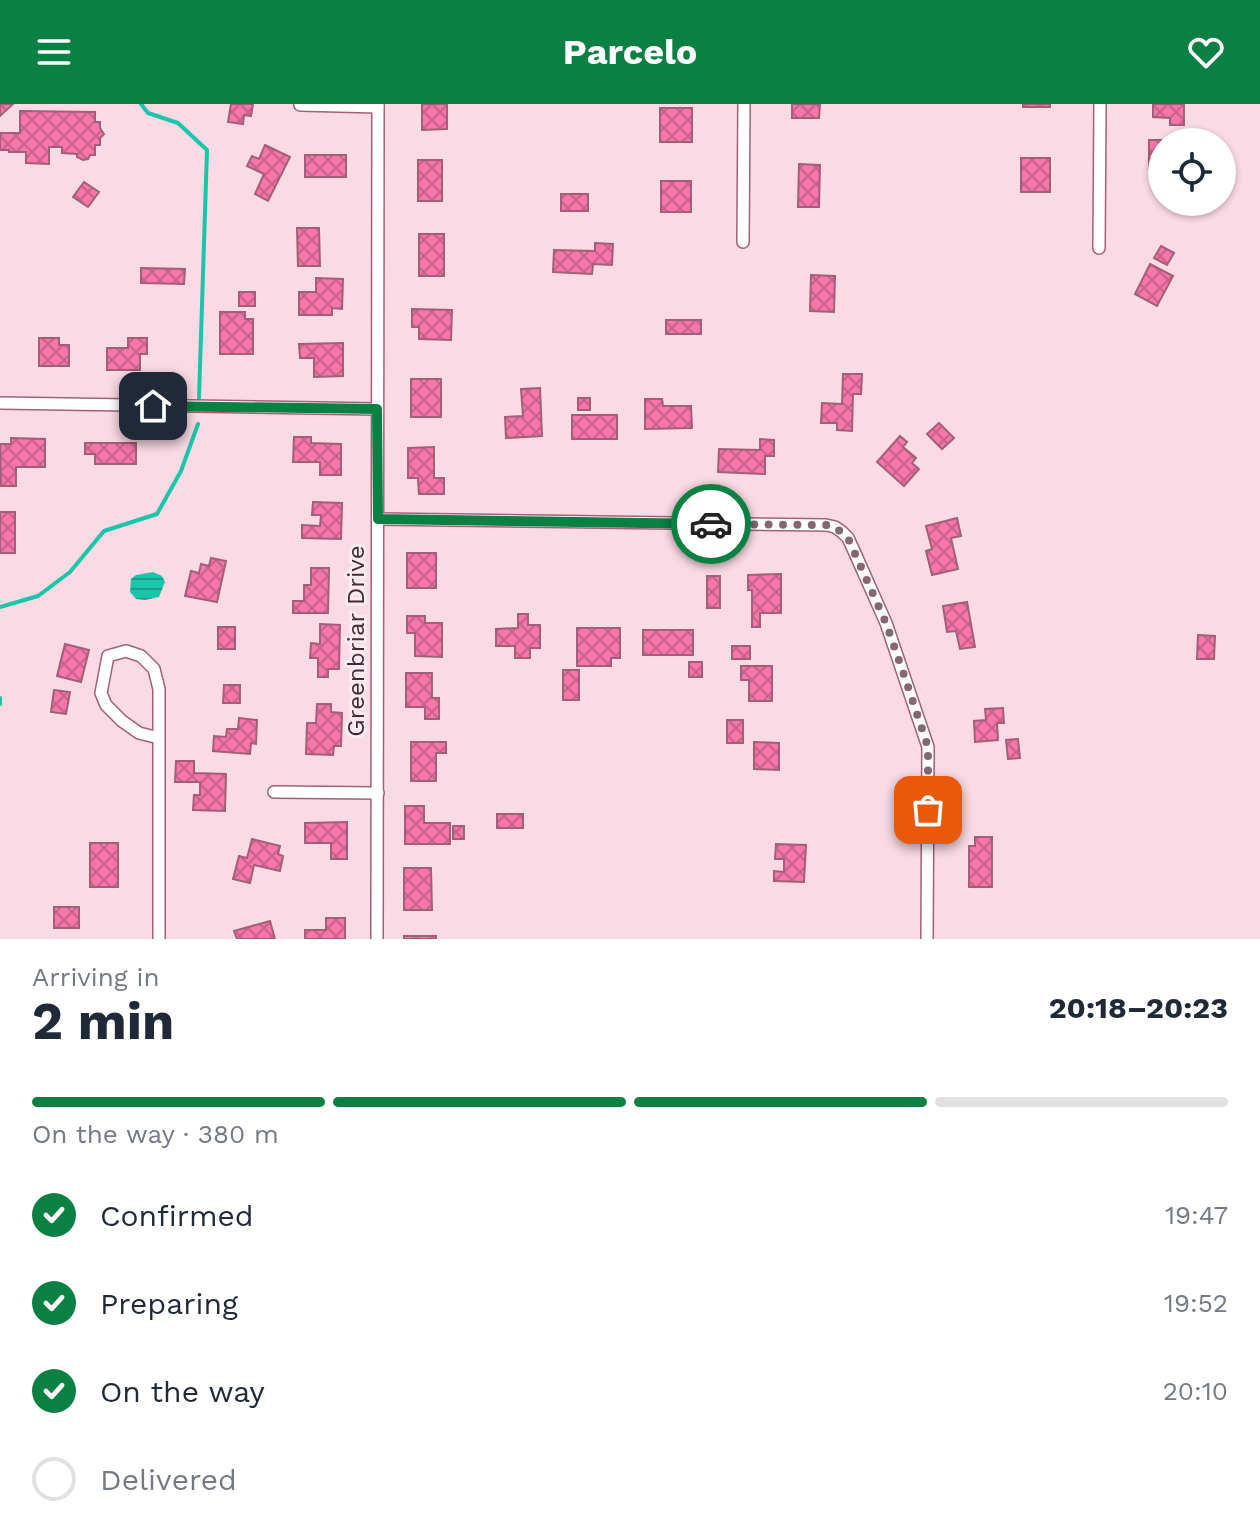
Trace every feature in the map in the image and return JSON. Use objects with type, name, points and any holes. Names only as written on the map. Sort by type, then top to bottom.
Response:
[{"type":"street","points":[[743,242],[744,104]]},
{"type":"street","points":[[1099,248],[1100,104]]},
{"type":"street","points":[[300,105],[378,105]]},
{"type":"street","name":"Greenbriar Drive","points":[[377,939],[378,105]]},
{"type":"street","points":[[0,403],[377,409]]},
{"type":"street","points":[[378,519],[835,527],[848,538],[886,623],[928,747],[927,939]]},
{"type":"street","points":[[159,738],[139,733],[106,705],[101,693],[108,656],[126,651],[141,656],[154,669],[159,689],[159,738],[159,939]]},
{"type":"street","points":[[274,792],[378,793]]},
{"type":"shaded area","points":[[153,572],[162,576],[165,582],[159,597],[136,599],[130,592],[131,579]]},
{"type":"building","points":[[0,104],[13,104],[0,116]]},
{"type":"building","points":[[231,104],[253,104],[251,116],[244,115],[243,124],[228,122]]},
{"type":"building","points":[[422,104],[447,104],[447,129],[422,130]]},
{"type":"building","points":[[792,104],[820,104],[819,118],[792,118]]},
{"type":"building","points":[[1023,104],[1050,104],[1050,107],[1023,107]]},
{"type":"building","points":[[1153,104],[1184,104],[1184,125],[1170,125],[1170,118],[1153,117]]},
{"type":"building","points":[[660,108],[692,108],[692,142],[660,142]]},
{"type":"building","points":[[20,111],[95,112],[95,122],[100,122],[104,134],[100,145],[95,145],[95,155],[90,155],[88,159],[62,153],[62,147],[49,147],[49,164],[26,163],[26,152],[0,150],[0,133],[20,133]]},
{"type":"building","points":[[265,145],[290,157],[268,201],[255,194],[264,174],[247,166],[252,156],[259,159]]},
{"type":"building","points":[[305,155],[346,155],[346,177],[305,177]]},
{"type":"building","points":[[1021,158],[1050,158],[1050,192],[1021,192]]},
{"type":"building","points":[[418,160],[442,160],[442,201],[418,201]]},
{"type":"building","points":[[799,164],[820,165],[819,207],[798,207]]},
{"type":"building","points":[[661,181],[691,181],[691,212],[661,212]]},
{"type":"building","points":[[84,182],[99,192],[88,207],[73,197]]},
{"type":"building","points":[[561,194],[588,194],[588,211],[561,211]]},
{"type":"building","points":[[297,228],[319,228],[320,266],[298,266]]},
{"type":"building","points":[[419,234],[444,234],[444,276],[419,276]]},
{"type":"building","points":[[595,243],[613,244],[612,265],[593,264],[592,274],[553,272],[554,250],[595,251]]},
{"type":"building","points":[[1161,246],[1174,253],[1167,265],[1154,258]]},
{"type":"building","points":[[1150,264],[1173,276],[1157,306],[1135,294]]},
{"type":"building","points":[[141,268],[185,269],[184,284],[141,283]]},
{"type":"building","points":[[811,275],[835,276],[834,312],[810,311]]},
{"type":"building","points":[[316,278],[343,279],[342,309],[332,308],[332,315],[299,315],[299,292],[316,292]]},
{"type":"building","points":[[239,292],[255,292],[255,306],[239,306]]},
{"type":"building","points":[[412,309],[452,310],[451,340],[419,339],[419,327],[412,327]]},
{"type":"building","points":[[220,312],[245,312],[245,319],[253,319],[253,354],[220,354]]},
{"type":"building","points":[[666,320],[701,320],[701,334],[666,334]]},
{"type":"building","points":[[39,338],[59,338],[59,345],[69,345],[69,366],[39,366]]},
{"type":"building","points":[[128,338],[147,338],[147,354],[140,354],[140,370],[107,370],[107,348],[128,348]]},
{"type":"building","points":[[343,343],[343,376],[314,377],[314,358],[300,358],[299,344]]},
{"type":"building","points":[[843,374],[862,374],[861,394],[853,394],[852,431],[837,430],[837,423],[821,423],[822,403],[842,404]]},
{"type":"building","points":[[411,379],[441,379],[441,417],[411,417]]},
{"type":"building","points":[[540,388],[542,436],[506,438],[505,417],[523,416],[521,389]]},
{"type":"building","points":[[578,398],[590,398],[590,410],[578,410]]},
{"type":"building","points":[[645,399],[662,399],[663,406],[691,406],[692,428],[645,429]]},
{"type":"building","points":[[572,415],[617,415],[617,439],[572,439]]},
{"type":"building","points":[[939,423],[954,438],[942,449],[927,434]]},
{"type":"building","points":[[900,436],[907,442],[903,447],[916,458],[912,463],[919,469],[904,486],[877,462]]},
{"type":"building","points":[[294,437],[311,437],[311,443],[341,444],[341,475],[320,475],[320,462],[293,462]]},
{"type":"building","points":[[11,438],[45,439],[45,467],[16,467],[16,486],[1,486],[0,444],[11,444]]},
{"type":"building","points":[[760,439],[774,440],[774,456],[765,456],[765,474],[718,472],[719,449],[760,450]]},
{"type":"building","points":[[85,443],[136,443],[136,464],[95,464],[95,454],[85,454]]},
{"type":"building","points":[[434,447],[434,478],[444,478],[444,494],[419,494],[418,478],[408,478],[408,448]]},
{"type":"building","points":[[313,502],[342,503],[341,539],[302,538],[302,525],[320,526],[321,515],[312,515]]},
{"type":"building","points":[[0,512],[15,512],[15,553],[0,553]]},
{"type":"building","points":[[957,518],[961,536],[951,538],[958,569],[932,575],[926,551],[932,549],[926,526]]},
{"type":"building","points":[[407,553],[436,553],[436,588],[407,588]]},
{"type":"building","points":[[211,558],[226,561],[217,602],[185,596],[191,571],[199,573],[201,564],[209,566]]},
{"type":"building","points":[[311,568],[329,568],[328,613],[293,613],[293,601],[304,601],[304,585],[311,585]]},
{"type":"building","points":[[781,574],[781,613],[760,613],[760,627],[752,627],[752,590],[748,590],[748,575]]},
{"type":"building","points":[[707,576],[720,576],[720,608],[707,608]]},
{"type":"building","points":[[967,602],[975,647],[960,649],[956,631],[947,632],[943,606]]},
{"type":"building","points":[[518,614],[528,614],[528,625],[540,625],[540,648],[530,648],[530,658],[515,658],[515,646],[496,646],[496,629],[518,628]]},
{"type":"building","points":[[407,616],[425,616],[425,623],[442,623],[442,657],[415,656],[415,633],[407,633]]},
{"type":"building","points":[[320,624],[340,625],[339,669],[328,669],[328,677],[318,677],[318,658],[310,658],[311,643],[320,644]]},
{"type":"building","points":[[218,627],[235,627],[235,649],[218,649]]},
{"type":"building","points":[[577,628],[620,628],[620,658],[611,658],[611,666],[577,666]]},
{"type":"building","points":[[643,630],[693,630],[693,655],[643,655]]},
{"type":"building","points":[[1198,635],[1215,636],[1214,659],[1197,659]]},
{"type":"building","points":[[65,644],[89,650],[81,682],[57,676]]},
{"type":"building","points":[[732,646],[750,646],[750,659],[732,659]]},
{"type":"building","points":[[689,662],[702,662],[702,677],[689,677]]},
{"type":"building","points":[[741,666],[772,666],[772,701],[749,701],[749,680],[741,680]]},
{"type":"building","points":[[563,670],[579,670],[579,700],[563,700]]},
{"type":"building","points":[[406,673],[432,673],[432,698],[439,698],[439,719],[425,719],[425,707],[406,707]]},
{"type":"building","points":[[224,685],[240,685],[240,703],[223,703]]},
{"type":"building","points":[[54,690],[70,692],[66,714],[51,712]]},
{"type":"building","points":[[317,704],[331,704],[331,712],[342,713],[341,746],[334,746],[333,755],[306,754],[307,723],[316,723]]},
{"type":"building","points":[[1003,708],[1004,723],[997,723],[998,740],[975,742],[974,721],[986,720],[985,709]]},
{"type":"building","points":[[239,718],[257,720],[256,744],[251,743],[250,754],[213,751],[214,736],[226,737],[227,729],[238,729]]},
{"type":"building","points":[[727,720],[743,720],[743,743],[727,743]]},
{"type":"building","points":[[1018,739],[1020,758],[1008,759],[1006,740]]},
{"type":"building","points":[[411,742],[446,742],[446,753],[436,753],[436,781],[411,781]]},
{"type":"building","points":[[754,742],[779,743],[779,770],[754,769]]},
{"type":"building","points":[[176,761],[194,761],[194,773],[226,774],[225,811],[193,810],[194,795],[200,795],[200,782],[175,782]]},
{"type":"building","points":[[405,806],[424,806],[424,823],[450,823],[450,844],[405,844]]},
{"type":"building","points":[[497,814],[523,814],[523,828],[497,828]]},
{"type":"building","points":[[347,822],[347,859],[331,859],[331,843],[305,843],[305,823]]},
{"type":"building","points":[[453,826],[464,826],[464,839],[453,839]]},
{"type":"building","points":[[975,837],[992,837],[992,887],[969,887],[969,846],[975,846]]},
{"type":"building","points":[[252,839],[280,846],[278,854],[283,856],[280,871],[254,865],[250,883],[233,879],[239,856],[247,858]]},
{"type":"building","points":[[90,843],[118,843],[118,887],[90,887]]},
{"type":"building","points":[[776,844],[806,845],[804,882],[774,881],[774,871],[784,872],[784,859],[775,859]]},
{"type":"building","points":[[404,868],[431,868],[432,910],[404,910]]},
{"type":"building","points":[[54,907],[79,907],[79,928],[54,928]]},
{"type":"building","points":[[326,918],[345,918],[345,939],[305,939],[305,930],[326,930]]},
{"type":"building","points":[[270,921],[275,939],[237,939],[234,931]]},
{"type":"building","points":[[404,936],[436,936],[436,939],[404,939]]},
{"type":"waterway","points":[[141,104],[148,113],[178,123],[207,150],[199,398]]},
{"type":"waterway","points":[[0,607],[38,596],[70,572],[104,531],[157,514],[181,471],[198,424]]},
{"type":"waterway","points":[[0,698],[0,704]]},
{"type":"way so far","points":[[711,524],[826,525],[835,527],[848,538],[886,623],[928,747],[928,810]]},
{"type":"route","points":[[153,406],[377,409],[378,519],[711,524]]}]
